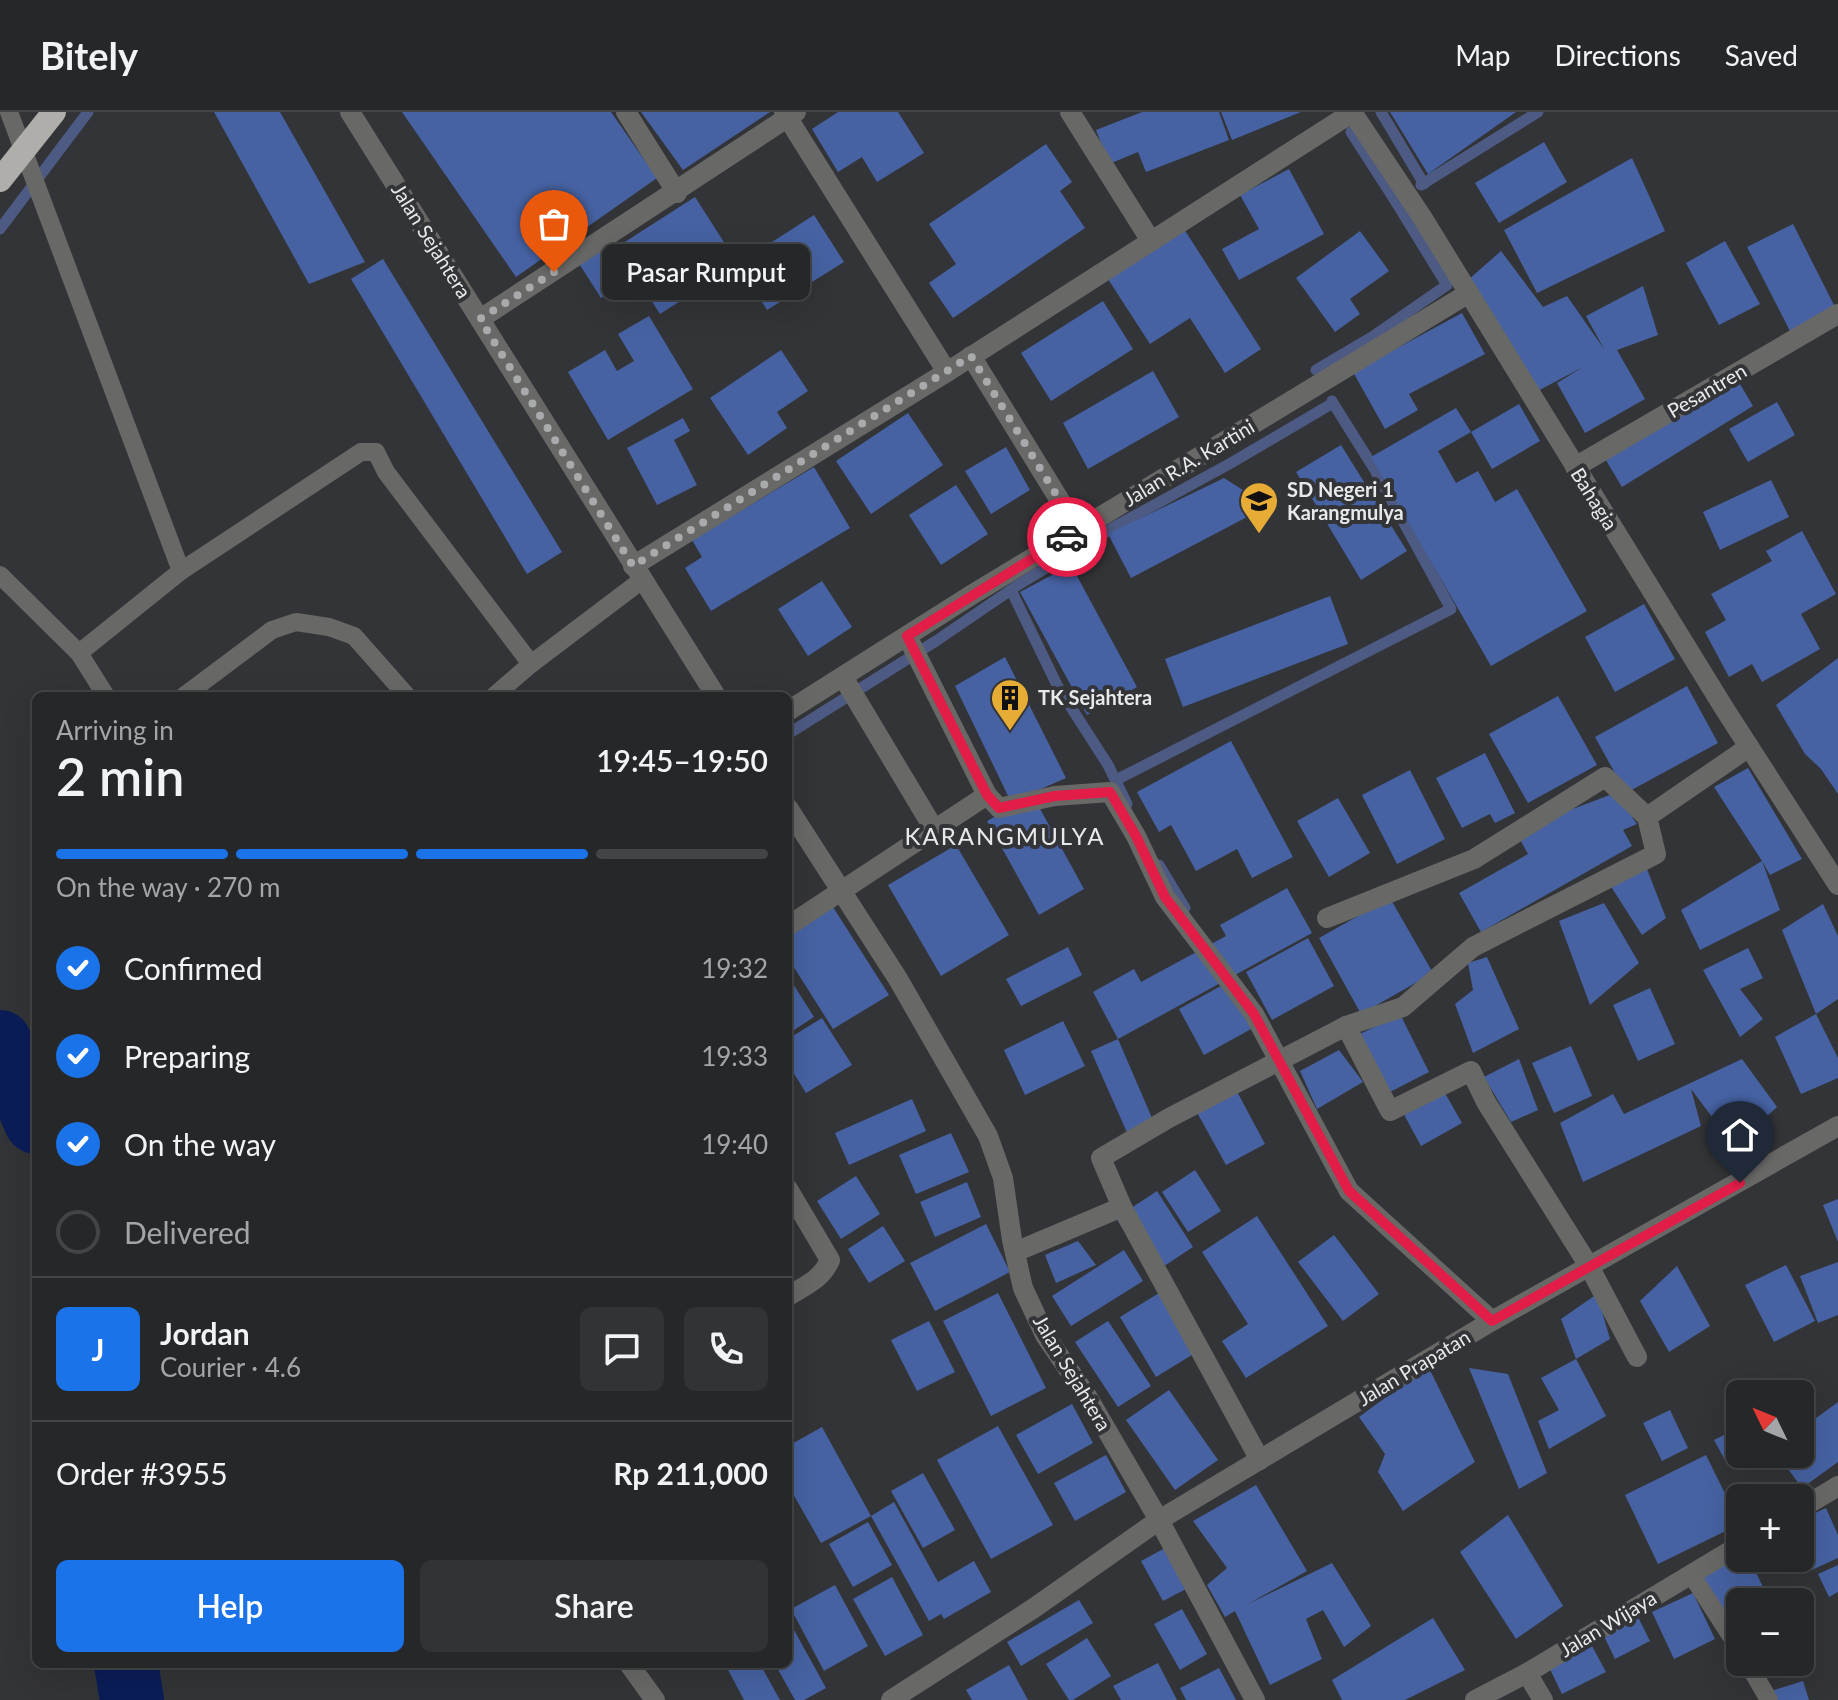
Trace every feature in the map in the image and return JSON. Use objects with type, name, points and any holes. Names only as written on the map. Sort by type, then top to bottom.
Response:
[{"type":"highway","points":[[0,180],[54,112]]},
{"type":"street","name":"Jalan Sejahtera","points":[[350,112],[713,692]]},
{"type":"street","points":[[626,112],[677,193]]},
{"type":"street","points":[[1070,112],[1151,241]]},
{"type":"street","points":[[638,573],[1353,112]]},
{"type":"street","name":"Bahagia","points":[[1353,112],[1838,885]]},
{"type":"street","points":[[480,319],[677,193],[790,114],[947,372]]},
{"type":"street","name":"Jalan R.A. Kartini","points":[[792,709],[1078,530],[1469,293]]},
{"type":"street","name":"Pesantren","points":[[1575,467],[1836,320]]},
{"type":"street","points":[[971,356],[1078,530]]},
{"type":"street","points":[[908,637],[987,795],[999,808],[1055,796],[1110,792],[1136,836],[1165,897],[1254,1014],[1349,1191],[1492,1321]]},
{"type":"street","points":[[843,678],[934,829]]},
{"type":"street","points":[[1647,817],[1749,747]]},
{"type":"street","points":[[1260,1460],[1122,1207],[1101,1158],[1169,1118],[1346,1026],[1403,1007],[1473,947],[1656,854],[1647,817],[1605,777],[1474,859],[1327,918]]},
{"type":"street","points":[[792,923],[987,795]]},
{"type":"street","name":"Jalan Sejahtera","points":[[792,814],[898,979],[988,1136],[1003,1178],[1023,1288],[1045,1335],[1088,1398],[1159,1520],[1255,1700]]},
{"type":"street","points":[[1346,1026],[1390,1111],[1471,1071],[1486,1102],[1589,1266],[1637,1357]]},
{"type":"street","name":"Jalan Prapatan","points":[[1159,1520],[1492,1321],[1838,1126]]},
{"type":"street","points":[[792,1196],[830,1260],[825,1271],[816,1279],[792,1294]]},
{"type":"street","points":[[1015,1252],[1122,1207]]},
{"type":"street","points":[[1814,1501],[1838,1486]]},
{"type":"street","points":[[891,1700],[1034,1608],[1159,1520]]},
{"type":"street","name":"Jalan Wijaya","points":[[1475,1700],[1527,1673],[1726,1553]]},
{"type":"street","points":[[632,1668],[655,1700]]},
{"type":"street","points":[[1527,1673],[1543,1700]]},
{"type":"lane","points":[[9,112],[181,571]]},
{"type":"lane","points":[[79,653],[181,571],[361,452],[376,452],[386,472],[531,664]]},
{"type":"lane","points":[[499,692],[638,573]]},
{"type":"lane","points":[[0,575],[79,653],[103,692]]},
{"type":"lane","points":[[189,692],[272,630],[296,622],[329,627],[354,636],[403,692]]},
{"type":"lane","points":[[1691,1574],[1726,1628]]},
{"type":"lane","points":[[1755,1676],[1769,1700]]},
{"type":"building","points":[[214,112],[280,112],[365,262],[309,284]]},
{"type":"building","points":[[402,112],[611,112],[657,178],[516,277]]},
{"type":"building","points":[[641,112],[770,112],[683,170]]},
{"type":"building","points":[[838,112],[898,112],[924,153],[877,182],[862,157],[838,172],[812,129]]},
{"type":"building","points":[[1142,112],[1219,112],[1229,140],[1146,172],[1138,152],[1109,164],[1096,130]]},
{"type":"building","points":[[1221,112],[1301,112],[1232,140]]},
{"type":"building","points":[[1390,112],[1516,112],[1428,174]]},
{"type":"building","points":[[1544,142],[1567,182],[1499,223],[1475,183]]},
{"type":"building","points":[[1046,144],[1072,182],[1060,191],[1085,228],[953,318],[929,283],[956,264],[929,224]]},
{"type":"building","points":[[1632,158],[1665,231],[1537,293],[1504,230]]},
{"type":"building","points":[[1289,169],[1324,234],[1239,280],[1222,249],[1259,229],[1240,195]]},
{"type":"building","points":[[695,197],[738,264],[660,314],[617,247]]},
{"type":"building","points":[[814,215],[844,262],[767,310],[738,264]]},
{"type":"building","points":[[1793,224],[1836,309],[1791,333],[1747,247]]},
{"type":"building","points":[[1184,229],[1261,349],[1225,373],[1190,318],[1150,344],[1108,279]]},
{"type":"building","points":[[1360,231],[1389,271],[1350,299],[1360,314],[1335,332],[1296,278]]},
{"type":"building","points":[[1725,241],[1760,304],[1719,325],[1686,263]]},
{"type":"building","points":[[611,242],[633,277],[601,298],[578,262]]},
{"type":"building","points":[[1501,251],[1543,307],[1567,296],[1604,349],[1586,316],[1643,286],[1658,335],[1617,350],[1645,399],[1585,433],[1557,383],[1583,367],[1532,394],[1468,280]]},
{"type":"building","points":[[383,259],[562,552],[527,574],[351,279]]},
{"type":"building","points":[[1103,301],[1133,349],[1051,401],[1021,353]]},
{"type":"building","points":[[1462,313],[1485,354],[1409,394],[1418,410],[1385,429],[1353,372]]},
{"type":"building","points":[[649,316],[693,389],[608,440],[568,372],[605,350],[617,371],[634,361],[618,334]]},
{"type":"building","points":[[781,350],[808,391],[777,412],[787,428],[748,455],[710,398]]},
{"type":"building","points":[[1153,371],[1179,417],[1088,469],[1063,423]]},
{"type":"building","points":[[1737,379],[1753,406],[1622,487],[1604,457]]},
{"type":"building","points":[[1777,402],[1795,435],[1748,462],[1729,429]]},
{"type":"building","points":[[1519,404],[1540,441],[1492,469],[1471,432]]},
{"type":"building","points":[[1456,408],[1471,432],[1438,451],[1456,483],[1478,471],[1495,502],[1517,489],[1587,611],[1491,666],[1371,457]]},
{"type":"building","points":[[908,413],[943,465],[871,514],[836,461]]},
{"type":"building","points":[[683,418],[690,431],[674,440],[697,485],[657,505],[627,448]]},
{"type":"building","points":[[1341,445],[1407,551],[1361,580],[1296,472]]},
{"type":"building","points":[[1006,447],[1030,490],[991,514],[965,471]]},
{"type":"building","points":[[814,467],[850,528],[711,611],[685,568],[702,557],[692,540]]},
{"type":"building","points":[[1224,478],[1268,506],[1131,578],[1108,534]]},
{"type":"building","points":[[1771,480],[1789,517],[1720,550],[1703,512]]},
{"type":"building","points":[[956,485],[988,534],[941,565],[909,515]]},
{"type":"building","points":[[1802,531],[1836,594],[1801,614],[1820,649],[1762,682],[1752,664],[1729,677],[1705,632],[1726,620],[1711,594],[1772,561],[1766,551]]},
{"type":"building","points":[[1071,565],[1137,687],[1087,715],[1020,592]]},
{"type":"building","points":[[822,581],[852,627],[808,656],[778,609]]},
{"type":"building","points":[[1330,596],[1348,644],[1183,707],[1165,659]]},
{"type":"building","points":[[1644,604],[1675,659],[1615,692],[1585,637]]},
{"type":"building","name":"TK Sejahtera","points":[[1005,657],[1066,778],[1011,802],[955,686]]},
{"type":"building","points":[[1838,658],[1838,794],[1821,769],[1805,754],[1776,705]]},
{"type":"building","points":[[1687,686],[1718,743],[1626,793],[1595,737]]},
{"type":"building","points":[[1558,696],[1597,765],[1528,803],[1489,734]]},
{"type":"building","points":[[1231,741],[1293,857],[1252,878],[1237,849],[1196,871],[1171,825],[1159,832],[1137,792]]},
{"type":"building","points":[[1485,753],[1515,813],[1495,823],[1490,814],[1462,828],[1436,778]]},
{"type":"building","points":[[1748,768],[1802,859],[1770,875],[1714,787]]},
{"type":"building","points":[[1410,770],[1445,839],[1397,864],[1362,795]]},
{"type":"building","points":[[1615,793],[1637,824],[1623,830],[1632,846],[1481,932],[1459,893],[1528,854],[1518,836],[1549,818]]},
{"type":"building","points":[[1033,796],[1084,889],[1039,915],[987,821]]},
{"type":"building","points":[[1338,798],[1370,853],[1329,877],[1297,821]]},
{"type":"building","points":[[956,845],[1009,935],[941,976],[888,885]]},
{"type":"building","points":[[1762,861],[1780,910],[1700,950],[1681,910]]},
{"type":"building","points":[[1645,864],[1666,918],[1642,935],[1610,885]]},
{"type":"building","points":[[1287,888],[1312,933],[1118,1039],[1093,992],[1134,969],[1141,982],[1226,936],[1220,925]]},
{"type":"building","points":[[1390,898],[1433,973],[1361,1014],[1319,938]]},
{"type":"building","points":[[1604,903],[1639,963],[1590,1005],[1559,921]]},
{"type":"building","points":[[1823,904],[1838,936],[1838,999],[1816,1014],[1782,930]]},
{"type":"building","points":[[833,907],[889,995],[833,1029],[792,964],[792,933]]},
{"type":"building","points":[[1308,938],[1334,986],[1272,1020],[1246,972]]},
{"type":"building","points":[[1068,947],[1082,975],[1021,1006],[1006,979]]},
{"type":"building","points":[[1748,948],[1763,978],[1740,989],[1763,1019],[1740,1037],[1703,970]]},
{"type":"building","points":[[1487,957],[1519,1029],[1473,1053],[1455,1004],[1473,990],[1468,963]]},
{"type":"building","points":[[792,982],[814,1017],[792,1031]]},
{"type":"building","points":[[1228,982],[1253,1028],[1204,1055],[1179,1009]]},
{"type":"building","points":[[1650,988],[1675,1044],[1638,1061],[1613,1005]]},
{"type":"building","points":[[1400,1014],[1429,1072],[1388,1093],[1358,1035]]},
{"type":"building","points":[[1816,1014],[1838,1058],[1838,1078],[1801,1094],[1775,1037]]},
{"type":"building","points":[[822,1018],[852,1065],[806,1093],[792,1070],[792,1037]]},
{"type":"building","points":[[1063,1021],[1085,1066],[1025,1095],[1004,1050]]},
{"type":"building","points":[[1118,1039],[1155,1125],[1129,1137],[1091,1051]]},
{"type":"building","points":[[1571,1046],[1592,1096],[1554,1113],[1532,1063]]},
{"type":"building","points":[[1339,1050],[1363,1082],[1317,1109],[1300,1071]]},
{"type":"building","points":[[1519,1059],[1538,1110],[1511,1122],[1484,1077]]},
{"type":"building","points":[[1742,1059],[1777,1107],[1734,1146],[1691,1089],[1701,1126],[1583,1182],[1560,1123],[1613,1094],[1624,1114]]},
{"type":"building","points":[[1234,1086],[1265,1144],[1226,1165],[1194,1107]]},
{"type":"building","points":[[1441,1086],[1462,1123],[1421,1146],[1401,1109]]},
{"type":"building","points":[[912,1099],[926,1131],[849,1165],[835,1133]]},
{"type":"building","points":[[951,1133],[969,1172],[916,1194],[899,1155]]},
{"type":"building","points":[[1195,1170],[1221,1211],[1188,1232],[1162,1192]]},
{"type":"building","points":[[856,1176],[880,1214],[841,1239],[817,1201]]},
{"type":"building","points":[[967,1182],[981,1217],[935,1237],[920,1202]]},
{"type":"building","points":[[1157,1191],[1193,1247],[1152,1274],[1116,1218]]},
{"type":"building","points":[[1838,1199],[1838,1242],[1823,1205]]},
{"type":"building","points":[[1257,1216],[1328,1326],[1246,1378],[1222,1341],[1248,1324],[1202,1252]]},
{"type":"building","points":[[986,1224],[1010,1272],[935,1311],[910,1263]]},
{"type":"building","points":[[883,1226],[905,1261],[869,1283],[848,1249]]},
{"type":"building","points":[[1334,1235],[1379,1294],[1343,1321],[1298,1262]]},
{"type":"building","points":[[1078,1241],[1096,1265],[1056,1283],[1045,1255]]},
{"type":"building","points":[[1124,1250],[1143,1281],[1071,1326],[1052,1296]]},
{"type":"building","points":[[1838,1262],[1838,1315],[1818,1323],[1800,1276]]},
{"type":"building","points":[[1786,1265],[1815,1321],[1774,1342],[1745,1285]]},
{"type":"building","points":[[1677,1266],[1710,1326],[1669,1352],[1640,1301]]},
{"type":"building","points":[[1164,1290],[1200,1350],[1156,1377],[1120,1317]]},
{"type":"building","points":[[998,1293],[1046,1388],[991,1416],[943,1321]]},
{"type":"building","points":[[1597,1294],[1610,1339],[1576,1359],[1561,1319]]},
{"type":"building","points":[[929,1321],[955,1372],[917,1391],[891,1340]]},
{"type":"building","points":[[1108,1321],[1151,1386],[1118,1407],[1075,1342]]},
{"type":"building","points":[[1576,1359],[1606,1416],[1549,1449],[1538,1421],[1559,1410],[1541,1378]]},
{"type":"building","points":[[1428,1366],[1475,1462],[1403,1511],[1378,1472],[1385,1454],[1359,1417]]},
{"type":"building","points":[[1469,1368],[1508,1374],[1547,1473],[1519,1489]]},
{"type":"building","points":[[1169,1390],[1218,1460],[1175,1490],[1126,1420]]},
{"type":"building","points":[[1838,1402],[1838,1462],[1808,1484],[1799,1484],[1787,1468],[1814,1468],[1814,1420]]},
{"type":"building","points":[[1072,1404],[1093,1443],[1038,1474],[1016,1435]]},
{"type":"building","points":[[1670,1410],[1688,1448],[1662,1461],[1643,1423]]},
{"type":"building","points":[[998,1426],[1053,1525],[991,1559],[937,1460]]},
{"type":"building","points":[[822,1427],[871,1516],[821,1543],[792,1492],[792,1444]]},
{"type":"building","points":[[1726,1434],[1726,1462],[1714,1440]]},
{"type":"building","points":[[1106,1455],[1126,1492],[1075,1521],[1054,1483]]},
{"type":"building","points":[[1706,1455],[1726,1496],[1726,1531],[1658,1564],[1625,1495]]},
{"type":"building","points":[[923,1473],[955,1530],[923,1548],[891,1491]]},
{"type":"building","points":[[1256,1485],[1307,1571],[1248,1604],[1332,1563],[1371,1626],[1344,1647],[1323,1610],[1306,1619],[1322,1659],[1270,1685],[1235,1611],[1225,1617],[1207,1585],[1227,1568],[1193,1521]]},
{"type":"building","points":[[894,1502],[938,1582],[974,1561],[991,1592],[944,1619],[941,1614],[929,1621],[871,1516]]},
{"type":"building","points":[[1826,1508],[1838,1535],[1838,1558],[1814,1569],[1814,1514]]},
{"type":"building","points":[[1508,1515],[1563,1606],[1516,1639],[1460,1552]]},
{"type":"building","points":[[868,1522],[892,1565],[853,1587],[829,1544]]},
{"type":"building","points":[[1167,1547],[1188,1588],[1163,1601],[1141,1561]]},
{"type":"building","points":[[1726,1565],[1726,1572],[1756,1572],[1764,1588],[1726,1588],[1726,1610],[1714,1616],[1696,1579]]},
{"type":"building","points":[[1838,1565],[1838,1592],[1829,1597],[1818,1574]]},
{"type":"building","points":[[892,1577],[923,1635],[885,1656],[853,1599]]},
{"type":"building","points":[[835,1585],[868,1646],[824,1671],[792,1608]]},
{"type":"building","points":[[1693,1593],[1715,1639],[1674,1659],[1652,1612]]},
{"type":"building","points":[[1079,1600],[1093,1623],[1021,1666],[1007,1642]]},
{"type":"building","points":[[1182,1609],[1207,1654],[1180,1670],[1154,1624]]},
{"type":"building","points":[[1637,1615],[1650,1641],[1615,1659],[1602,1632]]},
{"type":"building","points":[[1433,1618],[1465,1670],[1405,1700],[1342,1700],[1332,1680]]},
{"type":"building","points":[[792,1626],[826,1688],[804,1700],[795,1700],[777,1668],[792,1668]]},
{"type":"building","points":[[1087,1638],[1111,1676],[1069,1700],[1046,1664]]},
{"type":"building","points":[[1592,1646],[1606,1672],[1562,1694],[1549,1667]]},
{"type":"building","points":[[1158,1663],[1177,1700],[1121,1700],[1113,1686]]},
{"type":"building","points":[[1009,1665],[1028,1700],[972,1700],[966,1690]]},
{"type":"building","points":[[727,1668],[762,1668],[780,1700],[744,1700]]},
{"type":"building","points":[[1219,1668],[1236,1700],[1186,1700],[1180,1688]]},
{"type":"building","points":[[1803,1681],[1809,1700],[1774,1700],[1771,1691]]},
{"type":"waterway","points":[[0,229],[88,112]]},
{"type":"waterway","points":[[1381,112],[1424,184]]},
{"type":"waterway","points":[[1421,185],[1538,112]]},
{"type":"waterway","points":[[1351,132],[1396,202],[1398,200]]},
{"type":"waterway","points":[[1316,370],[1372,337],[1447,285],[1396,202]]},
{"type":"waterway","points":[[792,731],[936,641],[1021,583],[1114,527],[1231,463],[1332,401]]},
{"type":"waterway","points":[[1116,780],[1451,609],[1375,470],[1333,403]]},
{"type":"waterway","points":[[1011,590],[1058,687],[1108,765],[1127,804]]},
{"type":"waterway","points":[[1159,865],[1185,908]]},
{"type":"waterway","points":[[0,1042],[32,1113]]},
{"type":"waterway","points":[[127,1668],[132,1700]]},
{"type":"way so far","points":[[554,272],[480,319],[633,566],[971,356],[1078,530],[1067,537]]},
{"type":"place","name":"Pasar Rumput","points":[[554,272]]},
{"type":"place","name":"SD Negeri 1 Karangmulya","points":[[1259,535]]},
{"type":"place","name":"TK Sejahtera","points":[[1010,732]]},
{"type":"district","name":"KARANGMULYA","points":[[1005,837]]},
{"type":"route","points":[[1067,537],[907,636],[987,795],[999,808],[1055,796],[1110,792],[1136,836],[1165,897],[1254,1014],[1349,1191],[1492,1321],[1740,1183]]}]
